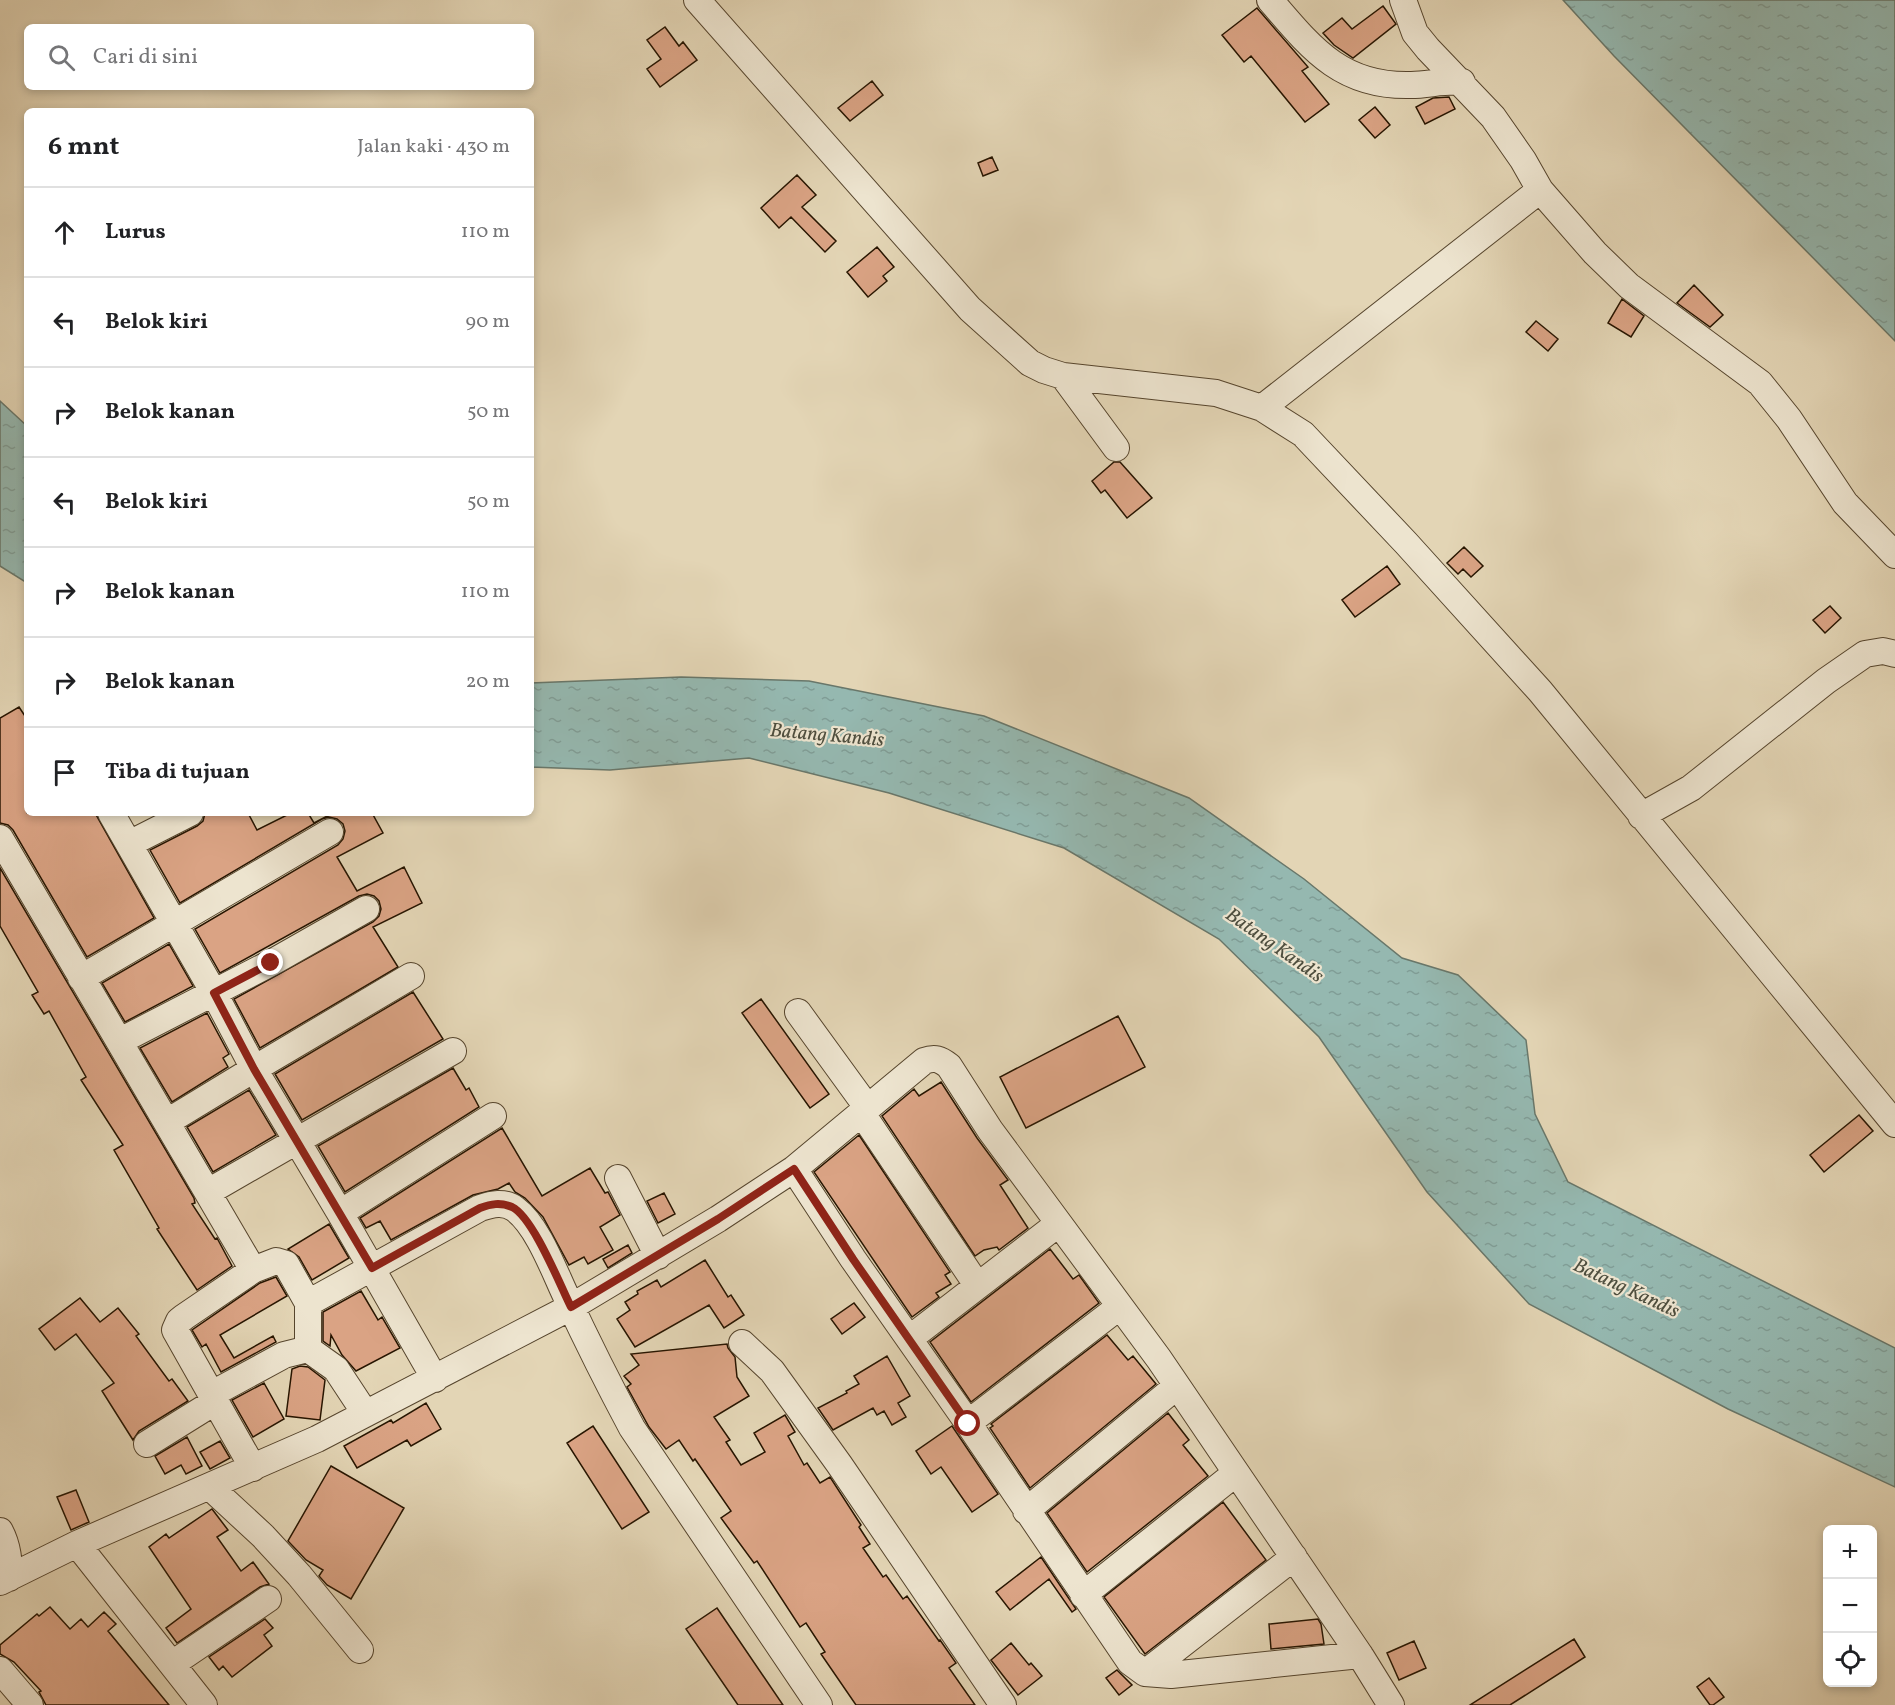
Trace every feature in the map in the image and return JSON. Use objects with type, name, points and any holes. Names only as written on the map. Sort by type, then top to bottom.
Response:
[{"type":"street","points":[[697,0],[970,309],[1030,363],[1063,376],[1216,393],[1262,408],[1303,434],[1540,691],[1895,1124]]},
{"type":"street","points":[[1270,0],[1307,43],[1327,61],[1348,73],[1391,84],[1462,82]]},
{"type":"street","points":[[1403,0],[1415,33],[1493,117],[1523,160],[1540,190],[1595,253],[1629,286],[1760,383],[1789,419],[1845,503],[1895,555]]},
{"type":"street","points":[[1262,408],[1540,190]]},
{"type":"street","points":[[1063,376],[1116,448]]},
{"type":"street","points":[[1641,816],[1691,788],[1826,681],[1865,654],[1883,651],[1895,654]]},
{"type":"street","points":[[113,816],[214,993],[254,1069],[435,1379]]},
{"type":"street","points":[[129,844],[184,816]]},
{"type":"street","points":[[81,978],[330,832]]},
{"type":"street","points":[[0,838],[253,1270]]},
{"type":"street","points":[[120,1041],[214,993],[366,909]]},
{"type":"street","points":[[167,1122],[411,976]]},
{"type":"street","points":[[798,1012],[864,1109],[977,1285]]},
{"type":"street","points":[[208,1192],[453,1051]]},
{"type":"street","points":[[4,1580],[77,1544],[253,1468],[435,1379],[571,1307],[658,1256],[794,1169],[924,1061],[933,1058],[949,1066],[990,1130],[1177,1386],[1294,1557],[1391,1705]]},
{"type":"street","points":[[340,1213],[493,1116]]},
{"type":"street","points":[[794,1169],[853,1259],[1130,1662],[1144,1672],[1171,1675],[1359,1655]]},
{"type":"street","points":[[618,1178],[658,1256]]},
{"type":"street","points":[[308,1303],[480,1208],[492,1204],[514,1208],[529,1225],[632,1428],[819,1705]]},
{"type":"street","points":[[909,1339],[1058,1224]]},
{"type":"street","points":[[253,1468],[177,1336],[176,1326],[184,1317],[253,1270],[270,1262],[282,1262],[289,1269],[308,1303],[308,1349]]},
{"type":"street","points":[[968,1424],[1119,1307]]},
{"type":"street","points":[[742,1343],[772,1371],[839,1464],[1003,1705]]},
{"type":"street","points":[[147,1444],[214,1397],[284,1355],[308,1349],[336,1369],[365,1413]]},
{"type":"street","points":[[1026,1511],[1177,1386]]},
{"type":"street","points":[[1083,1595],[1236,1473]]},
{"type":"street","points":[[210,1487],[263,1536],[299,1575],[360,1650]]},
{"type":"street","points":[[0,1531],[8,1555],[4,1580]]},
{"type":"street","points":[[77,1544],[204,1705]]},
{"type":"street","points":[[1144,1672],[1294,1557]]},
{"type":"street","points":[[172,1664],[268,1599]]},
{"type":"street","points":[[0,1671],[7,1705]]},
{"type":"street","points":[[0,1671],[30,1705]]},
{"type":"water","points":[[1563,0],[1895,0],[1895,341],[1614,56]]},
{"type":"water","points":[[0,401],[24,423],[24,581],[0,566]]},
{"type":"water","name":"Batang Kandis","points":[[681,677],[809,681],[984,716],[1189,798],[1304,879],[1402,958],[1458,975],[1526,1040],[1535,1114],[1568,1182],[1895,1348],[1895,1487],[1728,1409],[1529,1304],[1427,1192],[1319,1037],[1219,939],[1064,848],[889,793],[749,758],[610,770],[534,767],[534,683]]},
{"type":"building","points":[[1383,6],[1396,24],[1353,58],[1334,45],[1323,33],[1342,18],[1352,29]]},
{"type":"building","points":[[1257,8],[1308,67],[1302,71],[1329,104],[1305,122],[1251,56],[1244,62],[1222,35]]},
{"type":"building","points":[[665,27],[679,46],[683,42],[697,60],[660,87],[647,69],[661,59],[647,40]]},
{"type":"building","points":[[872,81],[883,95],[850,121],[838,108]]},
{"type":"building","points":[[1449,97],[1455,109],[1425,124],[1416,107],[1433,98]]},
{"type":"building","points":[[1375,107],[1390,125],[1375,138],[1359,120]]},
{"type":"building","points":[[992,157],[998,170],[983,176],[978,163]]},
{"type":"building","points":[[797,175],[816,195],[802,207],[836,241],[825,252],[791,217],[779,228],[761,208]]},
{"type":"building","points":[[877,247],[894,267],[883,276],[887,281],[868,297],[847,272]]},
{"type":"building","points":[[1694,285],[1723,315],[1710,327],[1677,303]]},
{"type":"building","points":[[1622,299],[1644,316],[1631,337],[1608,323]]},
{"type":"building","points":[[1536,321],[1558,339],[1548,351],[1526,332]]},
{"type":"building","points":[[1114,462],[1120,462],[1152,498],[1127,518],[1105,490],[1101,493],[1092,481]]},
{"type":"building","points":[[1464,547],[1483,566],[1471,577],[1463,569],[1458,574],[1447,563]]},
{"type":"building","points":[[1387,566],[1400,584],[1355,617],[1342,600]]},
{"type":"building","points":[[1830,606],[1841,618],[1825,633],[1813,620]]},
{"type":"building","points":[[19,707],[24,714],[24,816],[97,816],[154,918],[87,957],[13,830],[8,825],[0,823],[0,718]]},
{"type":"building","points":[[204,816],[250,816],[257,830],[285,816],[310,816],[314,823],[327,816],[374,816],[383,833],[337,857],[357,891],[404,867],[422,903],[373,927],[398,967],[260,1048],[234,999],[373,922],[379,916],[381,909],[379,901],[367,894],[359,896],[220,973],[195,929],[338,845],[345,831],[343,824],[337,819],[329,817],[322,819],[180,903],[150,850],[203,821]]},
{"type":"building","points":[[0,868],[194,1198],[195,1203],[192,1204],[215,1239],[217,1238],[232,1266],[197,1290],[157,1229],[159,1228],[114,1150],[123,1145],[81,1080],[86,1077],[49,1011],[44,1014],[32,995],[38,992],[0,926]]},
{"type":"building","points":[[169,944],[193,986],[125,1022],[102,983]]},
{"type":"building","points":[[413,992],[443,1039],[302,1120],[275,1074]]},
{"type":"building","points":[[761,999],[829,1094],[810,1108],[742,1013]]},
{"type":"building","points":[[207,1013],[229,1054],[223,1058],[228,1067],[172,1102],[140,1048]]},
{"type":"building","points":[[1118,1016],[1145,1067],[1026,1128],[1000,1077]]},
{"type":"building","points":[[453,1068],[466,1090],[469,1088],[479,1107],[345,1192],[318,1146]]},
{"type":"building","points":[[941,1082],[977,1138],[1008,1180],[1000,1185],[1028,1228],[999,1250],[997,1247],[984,1250],[975,1256],[882,1116],[914,1089],[919,1096]]},
{"type":"building","points":[[249,1090],[276,1135],[213,1172],[187,1127]]},
{"type":"building","points":[[1859,1115],[1873,1131],[1824,1172],[1810,1155]]},
{"type":"building","points":[[502,1128],[542,1196],[590,1168],[605,1193],[608,1192],[620,1215],[600,1227],[613,1250],[588,1264],[584,1257],[569,1265],[543,1217],[525,1198],[515,1192],[509,1183],[498,1189],[473,1195],[391,1240],[380,1221],[366,1228],[360,1218]]},
{"type":"building","points":[[859,1135],[950,1272],[945,1275],[951,1284],[936,1293],[939,1297],[912,1317],[814,1172]]},
{"type":"building","points":[[664,1193],[675,1214],[658,1223],[647,1201]]},
{"type":"building","points":[[329,1224],[349,1258],[312,1280],[299,1257],[288,1249]]},
{"type":"building","points":[[628,1245],[632,1253],[608,1268],[603,1259]]},
{"type":"building","points":[[1050,1249],[1073,1279],[1079,1275],[1099,1303],[971,1402],[930,1342]]},
{"type":"building","points":[[705,1260],[728,1297],[731,1295],[744,1315],[724,1328],[709,1305],[635,1347],[617,1319],[630,1310],[625,1302],[638,1294],[637,1291],[657,1280],[661,1287]]},
{"type":"building","points":[[276,1277],[287,1296],[220,1335],[234,1358],[273,1336],[276,1342],[221,1372],[206,1344],[202,1347],[192,1330],[260,1283]]},
{"type":"building","points":[[361,1291],[378,1320],[382,1317],[400,1348],[356,1371],[342,1355],[331,1335],[330,1346],[323,1341],[323,1312]]},
{"type":"building","points":[[80,1298],[100,1322],[118,1308],[139,1334],[136,1336],[169,1381],[172,1379],[188,1401],[139,1431],[133,1440],[102,1391],[114,1383],[76,1334],[55,1350],[39,1329]]},
{"type":"building","points":[[854,1303],[865,1317],[842,1334],[831,1319]]},
{"type":"building","points":[[1107,1335],[1128,1360],[1133,1356],[1156,1384],[1030,1488],[990,1428],[993,1426],[991,1424]]},
{"type":"building","points":[[727,1344],[735,1357],[737,1377],[749,1396],[714,1417],[730,1440],[726,1442],[741,1465],[765,1452],[754,1433],[785,1415],[795,1432],[788,1436],[804,1465],[807,1463],[820,1483],[830,1477],[861,1525],[859,1527],[870,1544],[863,1548],[883,1577],[886,1575],[903,1599],[907,1596],[940,1640],[956,1663],[949,1668],[975,1705],[856,1705],[821,1654],[825,1652],[806,1623],[800,1627],[757,1561],[754,1563],[721,1518],[731,1511],[695,1459],[693,1461],[679,1440],[666,1449],[649,1427],[627,1387],[631,1384],[624,1376],[639,1365],[631,1354]]},
{"type":"building","points":[[887,1356],[910,1396],[898,1403],[906,1417],[892,1425],[884,1411],[877,1415],[873,1408],[833,1430],[818,1408],[859,1384],[854,1376]]},
{"type":"building","points":[[300,1366],[308,1367],[325,1380],[320,1420],[286,1416],[292,1369]]},
{"type":"building","points":[[264,1383],[284,1419],[253,1437],[232,1400]]},
{"type":"building","points":[[426,1403],[441,1429],[411,1446],[407,1440],[357,1468],[344,1446],[391,1420],[393,1423]]},
{"type":"building","points":[[1168,1413],[1189,1440],[1183,1445],[1208,1476],[1087,1572],[1047,1513]]},
{"type":"building","points":[[593,1426],[649,1512],[622,1529],[567,1443]]},
{"type":"building","points":[[952,1426],[998,1494],[972,1512],[941,1467],[931,1474],[916,1451]]},
{"type":"building","points":[[187,1437],[202,1466],[186,1474],[181,1465],[165,1474],[155,1456]]},
{"type":"building","points":[[220,1441],[230,1458],[210,1469],[200,1452]]},
{"type":"building","points":[[331,1466],[404,1508],[351,1599],[327,1585],[319,1576],[323,1570],[306,1560],[288,1541]]},
{"type":"building","points":[[76,1490],[89,1522],[71,1530],[57,1497]]},
{"type":"building","points":[[1223,1502],[1266,1560],[1145,1654],[1104,1597]]},
{"type":"building","points":[[212,1509],[228,1530],[217,1537],[241,1571],[253,1562],[269,1584],[260,1587],[177,1643],[166,1628],[191,1609],[149,1547],[166,1534],[169,1538]]},
{"type":"building","points":[[1041,1557],[1076,1609],[1072,1612],[1049,1579],[1010,1610],[996,1592]]},
{"type":"building","points":[[50,1607],[70,1629],[81,1619],[88,1627],[104,1612],[116,1624],[108,1631],[169,1705],[46,1705],[39,1692],[41,1691],[14,1662],[0,1654],[0,1645],[37,1614],[39,1616]]},
{"type":"building","points":[[717,1608],[783,1705],[738,1705],[686,1629]]},
{"type":"building","points":[[265,1619],[273,1628],[264,1635],[272,1646],[232,1677],[223,1666],[219,1670],[209,1657]]},
{"type":"building","points":[[1318,1619],[1324,1644],[1271,1649],[1269,1624]]},
{"type":"building","points":[[1574,1639],[1585,1657],[1510,1705],[1470,1705]]},
{"type":"building","points":[[1414,1641],[1426,1668],[1399,1680],[1387,1653]]},
{"type":"building","points":[[1011,1643],[1029,1665],[1031,1663],[1042,1676],[1018,1695],[991,1660]]},
{"type":"building","points":[[1117,1670],[1132,1685],[1119,1695],[1106,1678]]},
{"type":"building","points":[[1709,1678],[1724,1697],[1713,1705],[1710,1705],[1697,1687]]},
{"type":"route","points":[[271,963],[214,993],[254,1069],[372,1268],[480,1208],[501,1204],[514,1208],[529,1225],[571,1307],[718,1219],[794,1169],[853,1259],[968,1424]]}]
